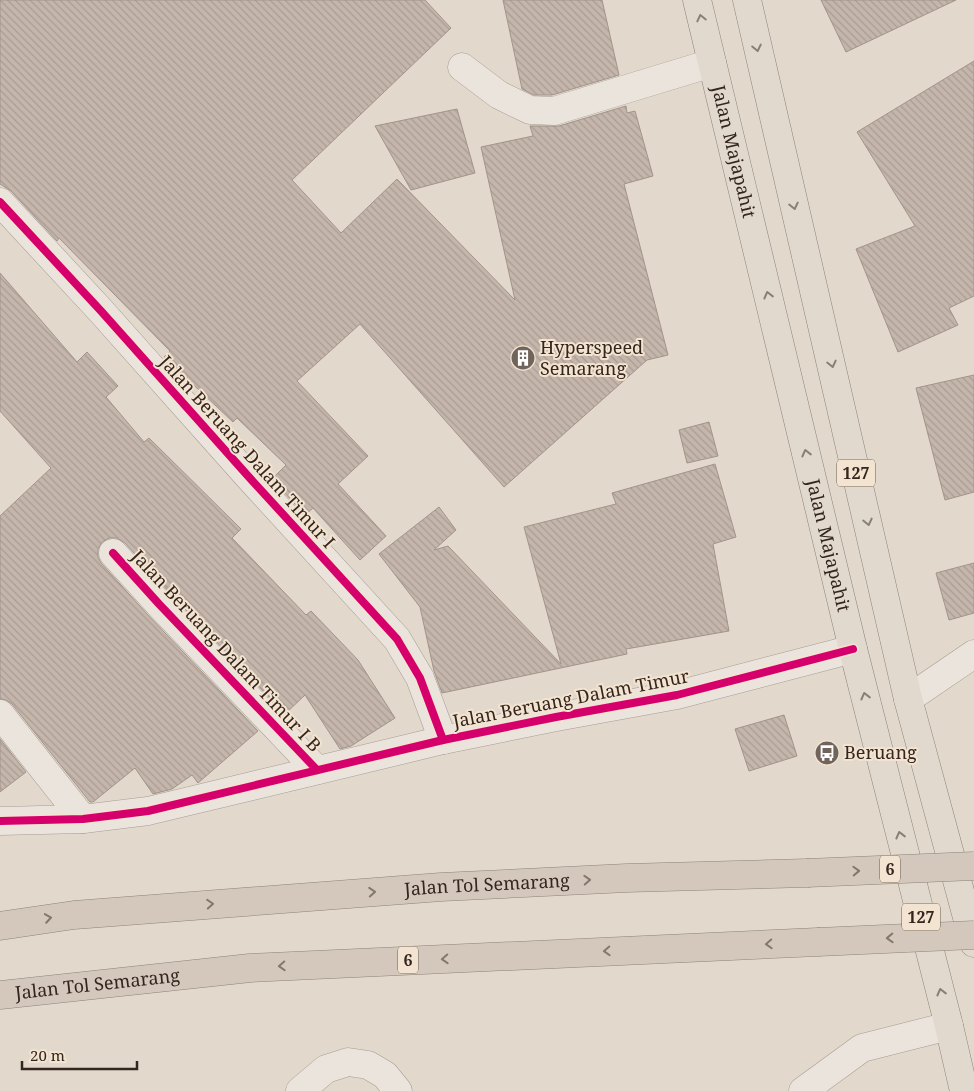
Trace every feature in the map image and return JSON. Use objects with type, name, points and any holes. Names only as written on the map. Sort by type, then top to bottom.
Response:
[{"type":"highway","name":"Jalan Tol Semarang","points":[[0,926],[74,915],[441,887],[628,878],[974,866]]},
{"type":"highway","name":"Jalan Tol Semarang","points":[[0,995],[250,968],[974,935]]},
{"type":"main road","name":"Jalan Majapahit","points":[[697,0],[853,649],[964,1091]]},
{"type":"main road","name":"127","points":[[747,0],[908,699],[974,943]]},
{"type":"street","points":[[462,67],[499,95],[530,110],[554,112],[712,63]]},
{"type":"street","name":"Jalan Beruang Dalam Timur I","points":[[0,202],[397,639],[420,678],[443,740]]},
{"type":"street","name":"Jalan Beruang Dalam Timur I B","points":[[113,553],[317,770]]},
{"type":"street","name":"Jalan Beruang Dalam Timur","points":[[0,821],[83,819],[148,811],[443,740],[677,695],[853,649]]},
{"type":"street","points":[[908,699],[974,654]]},
{"type":"street","points":[[0,714],[83,819]]},
{"type":"street","points":[[803,1091],[862,1048],[949,1026]]},
{"type":"street","points":[[300,1091],[326,1069],[348,1062],[368,1065],[385,1076],[398,1091]]},
{"type":"building","points":[[0,0],[425,0],[451,28],[292,180],[341,233],[397,179],[515,300],[481,147],[533,136],[530,126],[559,126],[626,106],[627,113],[635,111],[653,176],[624,184],[668,355],[647,360],[504,487],[360,324],[297,381],[368,456],[338,484],[386,536],[360,560],[313,508],[305,515],[272,479],[286,465],[237,418],[233,422],[164,357],[170,351],[59,238],[57,241],[11,191],[0,184]]},
{"type":"building","points":[[503,0],[602,0],[619,75],[552,95],[534,95],[522,89]]},
{"type":"building","points":[[821,0],[956,0],[846,52]]},
{"type":"building","points":[[974,61],[974,296],[949,308],[958,325],[898,352],[856,249],[915,226],[857,132]]},
{"type":"building","points":[[457,109],[475,173],[411,190],[375,126]]},
{"type":"building","points":[[0,273],[77,362],[87,352],[118,386],[106,397],[144,442],[149,438],[241,529],[232,538],[306,615],[311,611],[358,660],[395,718],[351,746],[340,749],[305,695],[285,714],[125,543],[117,538],[109,538],[102,542],[98,549],[98,557],[101,563],[258,731],[198,783],[192,775],[172,789],[153,794],[135,768],[93,802],[90,802],[12,704],[0,699],[0,516],[51,468],[0,411]]},
{"type":"building","points":[[974,375],[974,492],[945,500],[916,388]]},
{"type":"building","points":[[709,422],[718,456],[687,463],[679,430]]},
{"type":"building","points":[[715,464],[736,537],[713,544],[729,631],[626,649],[627,654],[442,693],[434,671],[420,607],[379,554],[439,507],[456,530],[434,550],[448,546],[561,664],[524,527],[616,504],[612,493]]},
{"type":"building","points":[[974,563],[974,613],[949,620],[936,573]]},
{"type":"building","points":[[784,715],[797,756],[749,771],[735,729]]},
{"type":"building","points":[[0,739],[26,772],[0,792]]},
{"type":"cycle path","points":[[0,202],[397,639],[420,678],[443,740]]},
{"type":"cycle path","points":[[113,553],[317,770]]},
{"type":"cycle path","points":[[0,821],[83,819],[148,811],[443,740],[677,695],[853,649]]},
{"type":"place","name":"Hyperspeed Semarang","points":[[523,358]]},
{"type":"place","name":"Beruang","points":[[827,753]]}]
